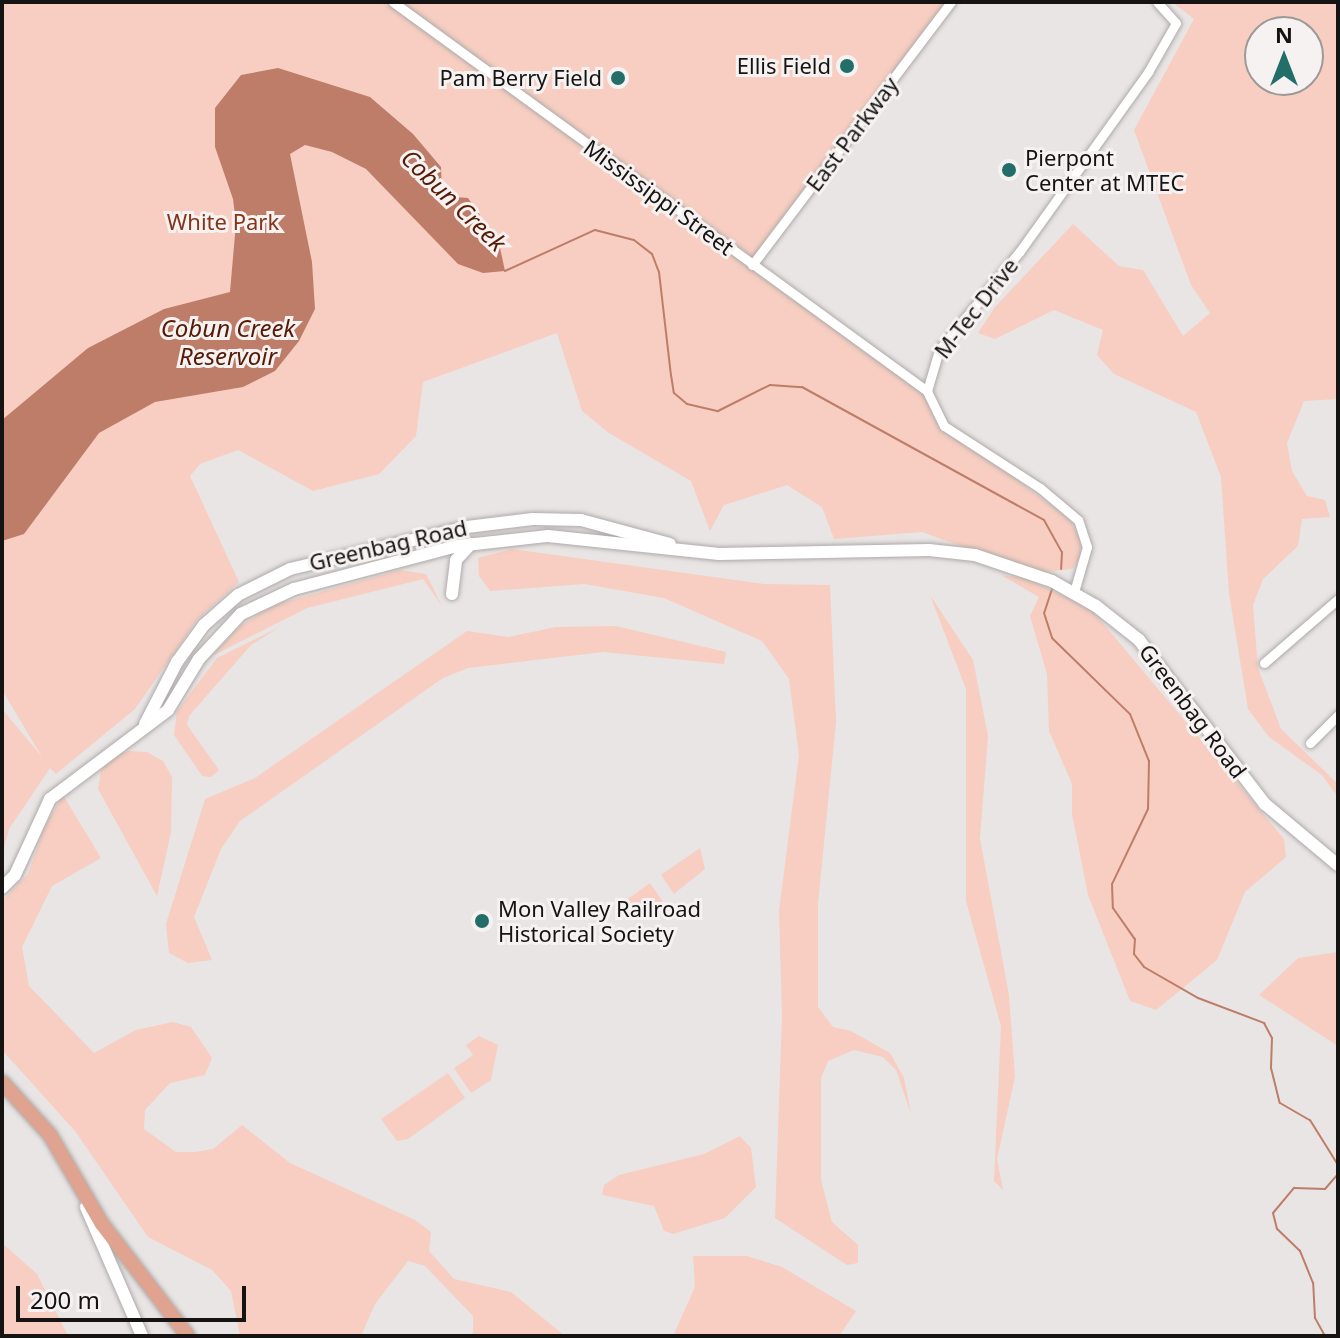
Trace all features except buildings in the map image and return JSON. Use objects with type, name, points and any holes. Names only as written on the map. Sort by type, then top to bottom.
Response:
[{"type":"main road","name":"Greenbag Road","points":[[145,724],[177,662],[204,625],[238,595],[290,569],[467,527],[552,517],[581,520],[702,552]]},
{"type":"main road","name":"Greenbag Road","points":[[2,888],[15,875],[50,799],[145,724],[168,710],[225,629],[262,601],[472,543],[550,536],[702,552],[948,551],[1005,563],[1074,592],[1139,640],[1265,804],[1338,865]]},
{"type":"main road","points":[[452,594],[456,560],[472,543]]},
{"type":"main road","points":[[2,1082],[50,1135],[79,1185],[129,1259],[188,1336]]},
{"type":"main road","points":[[79,1185],[142,1336]]},
{"type":"main road","points":[[113,1267],[129,1259]]},
{"type":"street","name":"Mississippi Street","points":[[393,2],[927,391]]},
{"type":"street","name":"East Parkway","points":[[752,265],[951,2]]},
{"type":"street","name":"M-Tec Drive","points":[[927,391],[939,350],[1020,251],[1148,72],[1176,23],[1157,2]]},
{"type":"street","points":[[927,391],[944,426],[1040,488],[1078,520],[1087,547],[1074,592]]},
{"type":"street","points":[[1264,663],[1338,599]]},
{"type":"street","points":[[1310,743],[1338,715]]},
{"type":"green space","name":"White Park","points":[[2,2],[951,2],[753,265],[927,391],[944,426],[1070,519],[1080,539],[1081,556],[1072,569],[1035,573],[922,532],[834,539],[822,507],[787,485],[724,505],[710,531],[691,481],[609,433],[582,411],[557,333],[423,382],[416,436],[379,474],[313,491],[238,450],[200,464],[190,476],[239,582],[197,620],[135,709],[56,774],[50,768],[9,829],[2,855],[2,709],[42,757],[2,690]]},
{"type":"green space","points":[[1172,2],[1338,2],[1338,399],[1304,401],[1287,443],[1292,471],[1307,496],[1325,500],[1330,517],[1302,519],[1298,546],[1263,579],[1253,605],[1258,668],[1281,729],[1338,784],[1338,797],[1322,775],[1269,737],[1248,709],[1229,593],[1221,477],[1196,412],[1114,374],[1097,355],[1103,330],[1054,310],[995,339],[978,333],[995,307],[1073,224],[1119,266],[1143,270],[1183,336],[1210,313],[1191,285],[1134,130],[1194,19]]},
{"type":"green space","points":[[512,549],[764,584],[830,585],[836,722],[818,904],[818,1007],[833,1027],[851,1031],[890,1053],[904,1078],[911,1114],[896,1070],[883,1057],[854,1050],[828,1061],[821,1078],[821,1180],[832,1222],[858,1245],[858,1263],[847,1265],[775,1218],[782,1016],[779,911],[799,755],[789,679],[762,641],[664,598],[584,584],[490,591],[479,576],[478,558]]},
{"type":"green space","points":[[400,570],[426,574],[442,606],[423,579],[307,608],[212,656],[240,626],[274,605]]},
{"type":"green space","points":[[1001,575],[1026,578],[1091,609],[1284,839],[1286,857],[1245,892],[1217,960],[1156,1010],[1130,1001],[1088,895],[1072,814],[1072,784],[1049,731],[1047,674],[1030,616],[1039,597]]},
{"type":"green space","points":[[930,595],[973,660],[988,736],[980,839],[1009,995],[1015,1077],[997,1159],[1003,1190],[994,1181],[1001,1026],[966,901],[966,689]]},
{"type":"green space","points":[[616,626],[726,652],[724,664],[603,652],[468,668],[443,678],[240,821],[221,849],[194,917],[212,960],[188,963],[169,953],[166,924],[205,799],[255,778],[467,631],[508,637],[556,627]]},
{"type":"green space","points":[[280,627],[251,645],[189,716],[187,725],[219,770],[211,777],[202,776],[174,735],[177,711],[217,658]]},
{"type":"green space","points":[[128,751],[147,752],[163,761],[172,777],[171,832],[157,896],[98,789],[101,771],[111,757]]},
{"type":"green space","points":[[63,795],[101,858],[52,886],[22,947],[29,986],[94,1053],[136,1030],[173,1022],[191,1027],[212,1058],[205,1075],[170,1083],[145,1110],[144,1129],[176,1152],[195,1152],[213,1149],[242,1125],[290,1163],[415,1220],[431,1232],[429,1251],[454,1279],[511,1292],[565,1336],[466,1336],[473,1333],[473,1316],[425,1266],[408,1261],[375,1304],[361,1336],[240,1336],[231,1291],[212,1270],[148,1237],[75,1131],[2,1050],[2,901],[28,874],[44,828]]},
{"type":"green space","points":[[700,848],[705,869],[674,894],[661,875]]},
{"type":"green space","points":[[650,883],[663,902],[639,920],[625,901]]},
{"type":"green space","points":[[1338,952],[1338,1046],[1259,995],[1298,958]]},
{"type":"green space","points":[[479,1036],[498,1045],[491,1080],[471,1093],[454,1068],[473,1055],[466,1045]]},
{"type":"green space","points":[[448,1073],[465,1098],[408,1139],[397,1141],[381,1119]]},
{"type":"green space","points":[[740,1136],[751,1148],[756,1187],[725,1218],[673,1234],[664,1231],[654,1206],[602,1195],[604,1185],[619,1175],[704,1154]]},
{"type":"green space","points":[[2,1243],[37,1274],[68,1336],[2,1336]]},
{"type":"green space","points":[[693,1256],[747,1256],[782,1267],[856,1311],[839,1336],[673,1336],[695,1287]]},
{"type":"water","name":"Cobun Creek Reservoir","points":[[278,68],[370,97],[413,134],[441,167],[442,196],[468,198],[499,243],[505,271],[483,273],[458,264],[366,169],[332,152],[305,145],[290,154],[312,262],[315,309],[299,341],[275,371],[243,387],[155,402],[99,433],[24,534],[2,541],[2,420],[88,348],[164,309],[230,292],[236,223],[233,199],[215,147],[215,108],[241,75]]},
{"type":"waterway","name":"Cobun Creek","points":[[505,271],[595,230],[634,240],[652,254],[659,272],[674,393],[687,404],[718,411],[770,385],[802,387],[1044,520],[1062,552],[1061,569]]},
{"type":"waterway","name":"Cobun Creek","points":[[1052,589],[1044,613],[1052,638],[1130,714],[1149,761],[1148,809],[1112,884],[1113,908],[1135,939],[1134,954],[1144,967],[1198,998],[1264,1023],[1272,1038],[1271,1068],[1280,1103],[1310,1120],[1338,1165]]},
{"type":"waterway","name":"Cobun Creek","points":[[1325,1336],[1315,1318],[1313,1283],[1300,1251],[1277,1229],[1273,1213],[1294,1188],[1325,1189],[1338,1174]]},
{"type":"place","name":"Ellis Field","points":[[847,66]]},
{"type":"place","name":"Pam Berry Field","points":[[618,78]]},
{"type":"place","name":"Pierpont Center at MTEC","points":[[1009,170]]},
{"type":"place","name":"Mon Valley Railroad Historical Society","points":[[482,921]]}]
